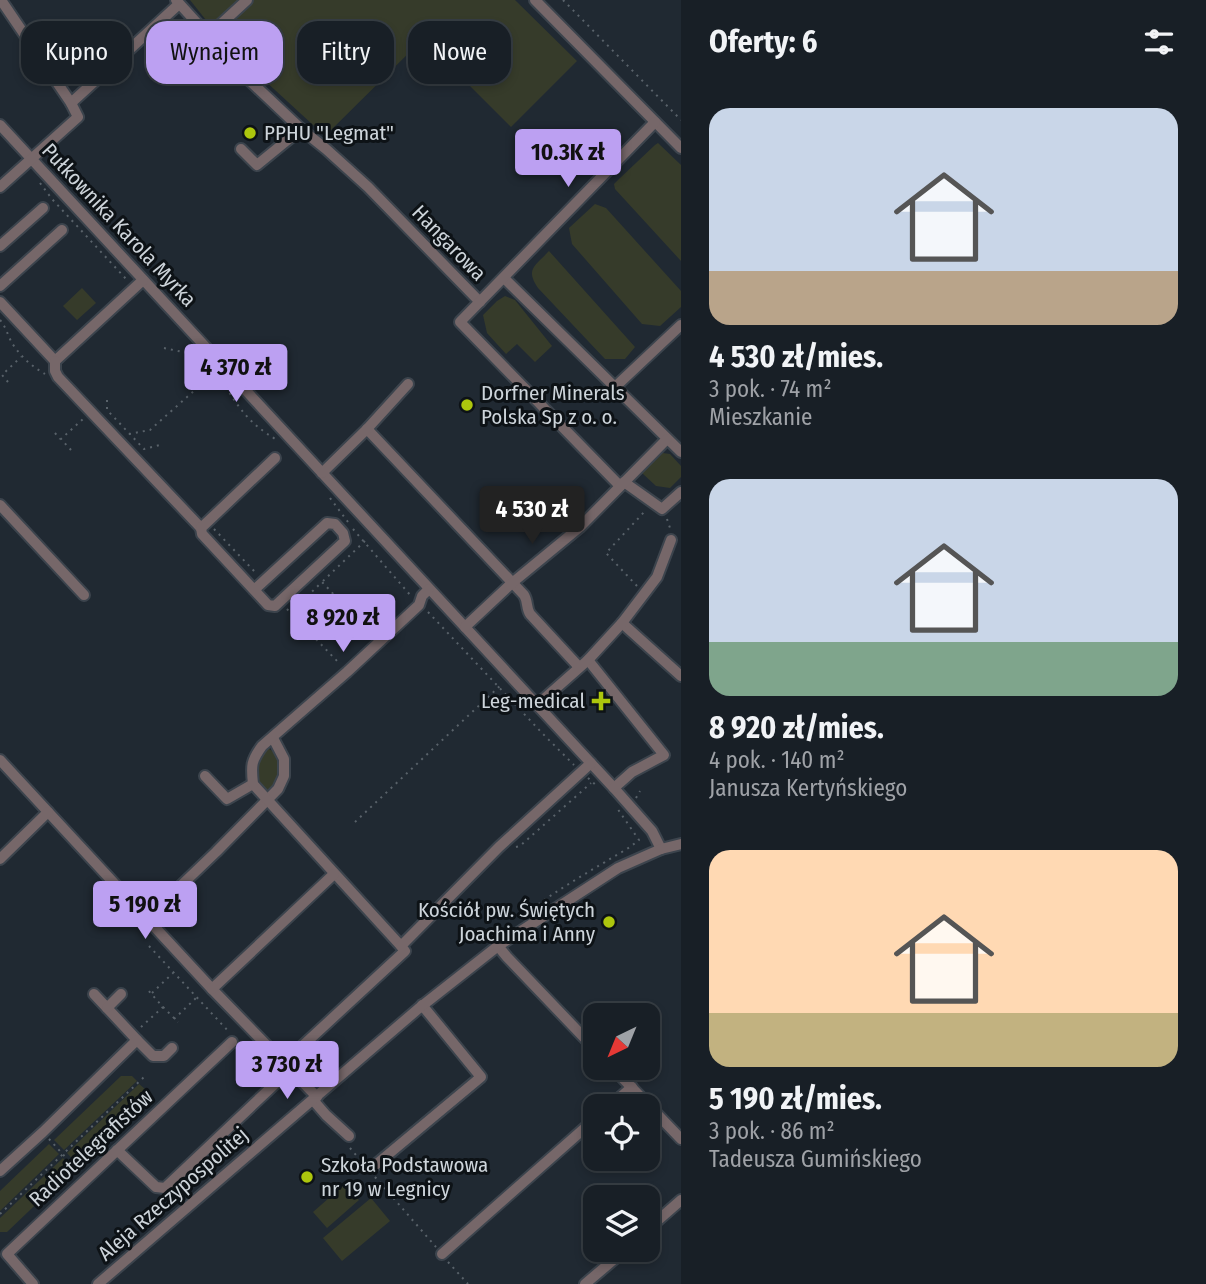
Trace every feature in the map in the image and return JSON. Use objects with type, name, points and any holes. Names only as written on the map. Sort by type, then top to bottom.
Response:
[{"type":"street","points":[[224,21],[247,0]]},
{"type":"street","points":[[535,0],[681,148]]},
{"type":"street","points":[[71,103],[177,2]]},
{"type":"street","name":"Hangarowa","points":[[177,2],[195,21]]},
{"type":"street","points":[[0,187],[78,117],[1,3]]},
{"type":"street","name":"Hangarowa","points":[[253,84],[368,187],[480,302],[460,321],[622,484]]},
{"type":"street","points":[[480,302],[655,122]]},
{"type":"street","name":"Pułkownika Karola Myrka","points":[[0,125],[139,284],[322,473],[614,788],[652,831],[661,849]]},
{"type":"street","points":[[241,149],[257,165],[301,129]]},
{"type":"street","points":[[0,246],[43,208]]},
{"type":"street","points":[[0,286],[62,230]]},
{"type":"street","points":[[504,278],[681,453]]},
{"type":"street","points":[[55,361],[139,284]]},
{"type":"street","points":[[0,302],[55,361],[58,377],[204,525]]},
{"type":"street","points":[[614,388],[681,326]]},
{"type":"street","points":[[322,473],[408,384]]},
{"type":"street","points":[[90,411],[103,401]]},
{"type":"street","points":[[367,429],[527,600],[530,614],[583,663],[664,755],[632,772],[614,788]]},
{"type":"street","points":[[465,627],[512,583],[580,527],[667,439]]},
{"type":"street","points":[[254,590],[327,523],[335,524],[343,533],[345,541],[275,607],[268,605],[254,590],[202,534],[204,525],[275,458]]},
{"type":"street","points":[[622,484],[662,509],[681,492]]},
{"type":"street","points":[[0,505],[84,595]]},
{"type":"street","points":[[537,705],[622,624],[657,577],[671,540]]},
{"type":"street","points":[[284,1063],[405,951],[253,784],[253,759],[262,746],[418,605],[429,589]]},
{"type":"street","points":[[622,624],[681,676]]},
{"type":"street","points":[[146,919],[278,789],[284,776],[284,759],[272,737]]},
{"type":"street","points":[[0,760],[146,919],[284,1063],[315,1098],[326,1115],[349,1136]]},
{"type":"street","points":[[401,946],[499,847],[591,763]]},
{"type":"street","points":[[205,776],[227,799],[253,784]]},
{"type":"street","points":[[0,859],[48,812]]},
{"type":"street","name":"Aleja Rzeczypospolitej","points":[[98,1284],[422,1005],[498,946],[618,868],[661,849],[681,844]]},
{"type":"street","points":[[212,989],[334,874]]},
{"type":"street","points":[[498,946],[583,1036]]},
{"type":"street","points":[[94,994],[153,1056],[164,1056],[172,1048]]},
{"type":"street","points":[[107,1008],[121,994]]},
{"type":"street","points":[[373,1167],[481,1077],[422,1005]]},
{"type":"street","points":[[0,1171],[129,1048],[135,1037]]},
{"type":"street","name":"Radiotelegrafistów","points":[[33,1284],[3,1252],[235,1041]]},
{"type":"street","points":[[625,1080],[681,1139]]},
{"type":"street","points":[[117,1150],[156,1187],[165,1188],[277,1082]]},
{"type":"street","points":[[624,1094],[632,1087]]},
{"type":"street","points":[[442,1254],[583,1130]]},
{"type":"street","points":[[660,1218],[681,1200]]},
{"type":"street","points":[[585,1284],[611,1262]]},
{"type":"path","points":[[563,0],[681,120]]},
{"type":"path","points":[[43,172],[40,183],[42,188],[124,278],[139,284]]},
{"type":"path","points":[[164,348],[199,355],[191,347]]},
{"type":"path","points":[[8,382],[1,374],[22,357]]},
{"type":"path","points":[[210,367],[243,414],[280,443]]},
{"type":"path","points":[[129,433],[150,430],[215,372]]},
{"type":"path","points":[[103,401],[107,411],[144,449],[160,445]]},
{"type":"path","points":[[61,439],[90,411]]},
{"type":"path","points":[[55,433],[71,450]]},
{"type":"path","points":[[325,491],[418,605],[432,614],[561,753],[601,789]]},
{"type":"path","points":[[662,509],[670,528],[671,540]]},
{"type":"path","points":[[643,513],[606,553],[645,594]]},
{"type":"path","points":[[204,525],[264,582]]},
{"type":"path","points":[[291,612],[371,535]]},
{"type":"path","points":[[322,582],[340,601]]},
{"type":"path","points":[[278,604],[291,612],[347,672]]},
{"type":"path","points":[[355,822],[506,680]]},
{"type":"path","points":[[635,799],[640,791]]},
{"type":"path","points":[[524,915],[568,884],[636,844],[639,840],[633,829],[611,800]]},
{"type":"path","points":[[149,946],[235,1041],[277,1082]]},
{"type":"path","points":[[151,994],[174,972]]},
{"type":"path","points":[[148,990],[178,1022]]},
{"type":"path","points":[[174,1019],[197,997]]},
{"type":"path","points":[[135,1037],[163,1007]]},
{"type":"path","points":[[0,1214],[144,1077]]},
{"type":"path","points":[[43,1132],[86,1179]]},
{"type":"path","points":[[351,1149],[468,1284]]},
{"type":"green space","points":[[190,0],[515,0],[577,61],[511,127],[468,84],[511,84],[511,21],[408,21],[408,54],[394,68],[394,21],[297,21],[297,84],[378,84],[325,136],[268,84],[283,84],[283,21],[207,21]]},
{"type":"green space","points":[[658,143],[681,165],[681,261],[615,189],[614,184]]},
{"type":"green space","points":[[595,204],[606,208],[681,291],[681,307],[660,326],[642,324],[572,244],[569,228]]},
{"type":"green space","points":[[549,251],[635,347],[625,359],[605,359],[538,288],[532,276],[533,268]]},
{"type":"green space","points":[[82,288],[96,303],[77,320],[63,306]]},
{"type":"green space","points":[[505,296],[515,300],[552,346],[535,362],[517,344],[506,354],[487,333],[483,315]]},
{"type":"green space","points":[[663,453],[670,454],[681,466],[681,477],[670,488],[656,486],[642,473]]},
{"type":"green space","points":[[268,748],[275,753],[279,774],[267,793],[259,783],[256,771],[259,758]]},
{"type":"green space","points":[[121,1076],[132,1076],[137,1081],[64,1150],[54,1140]]},
{"type":"green space","points":[[139,1084],[145,1089],[144,1100],[77,1164],[67,1153]]},
{"type":"green space","points":[[49,1144],[59,1154],[0,1211],[0,1191]]},
{"type":"green space","points":[[63,1158],[73,1169],[7,1232],[0,1232],[0,1218]]},
{"type":"green space","points":[[345,1184],[359,1200],[327,1228],[313,1212]]},
{"type":"green space","points":[[371,1198],[390,1221],[342,1261],[323,1238]]},
{"type":"place","name":"PPHU \"Legmat\"","points":[[250,133]]},
{"type":"place","name":"Dorfner Minerals Polska Sp z o. o.","points":[[467,405]]},
{"type":"place","name":"Leg-medical","points":[[601,701]]},
{"type":"place","name":"Kościół pw. Świętych Joachima i Anny","points":[[609,922]]},
{"type":"place","name":"Szkoła Podstawowa nr 19 w Legnicy","points":[[307,1177]]}]
